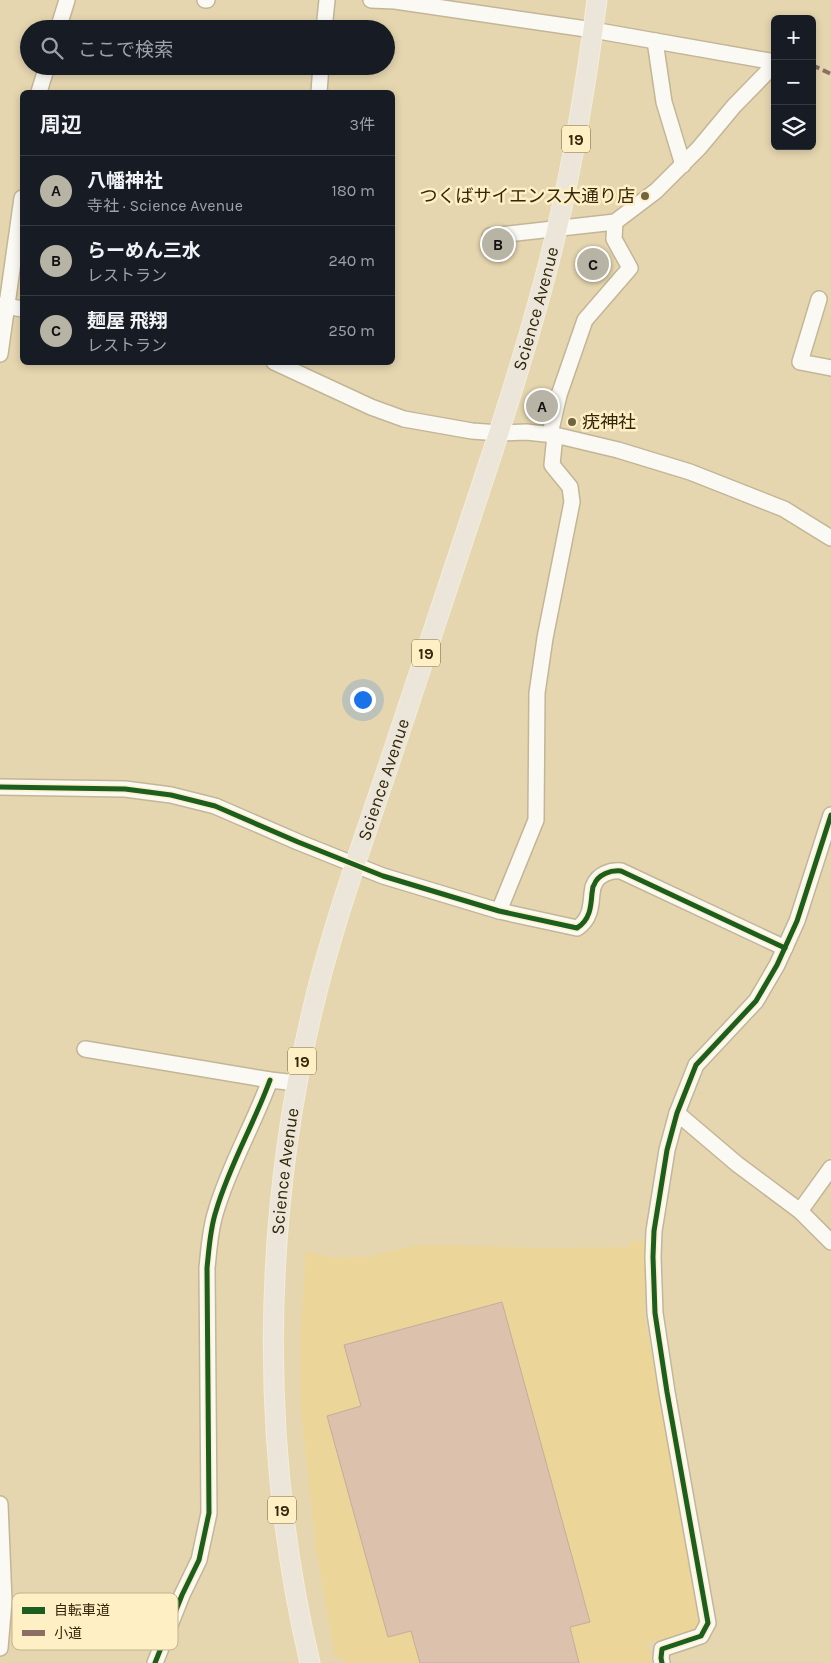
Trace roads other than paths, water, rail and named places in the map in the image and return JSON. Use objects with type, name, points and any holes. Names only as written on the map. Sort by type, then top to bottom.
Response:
[{"type":"main road","name":"Science Avenue","points":[[310,1663],[285,1534],[278,1466],[273,1354],[274,1290],[282,1179],[298,1082],[319,984],[499,433],[526,342],[557,229],[575,142],[596,0]]},
{"type":"street","points":[[61,20],[67,0]]},
{"type":"street","points":[[325,20],[327,0]]},
{"type":"street","points":[[371,0],[395,1],[593,30],[771,62]]},
{"type":"street","points":[[655,41],[664,102],[683,164]]},
{"type":"street","points":[[490,236],[615,222],[656,191],[771,67]]},
{"type":"street","points":[[40,90],[44,75]]},
{"type":"street","points":[[319,90],[320,75]]},
{"type":"street","points":[[0,354],[3,306],[20,209]]},
{"type":"street","points":[[499,912],[536,820],[537,693],[545,638],[572,502],[570,487],[552,465],[552,435],[559,395],[585,320],[630,268],[614,239],[615,222]]},
{"type":"street","points":[[819,299],[800,362],[831,368]]},
{"type":"street","points":[[3,306],[20,309]]},
{"type":"street","points":[[280,365],[371,407],[404,419],[472,431],[526,432],[552,435],[618,450],[690,472],[784,509],[831,538]]},
{"type":"street","points":[[0,786],[125,789],[171,795],[215,806],[383,876],[499,912],[577,928],[585,923],[590,911],[594,884],[602,875],[611,870],[621,871],[785,948]]},
{"type":"street","points":[[662,1663],[662,1649],[701,1636],[708,1623],[655,1313],[654,1232],[666,1150],[677,1113],[696,1065],[756,1001],[777,965],[797,920],[831,814]]},
{"type":"street","points":[[85,1049],[270,1080],[298,1082]]},
{"type":"street","points":[[178,1605],[199,1560],[209,1513],[207,1268],[209,1244],[216,1212],[232,1168],[270,1080]]},
{"type":"street","points":[[677,1113],[737,1164],[800,1211],[831,1242]]},
{"type":"street","points":[[800,1211],[831,1168]]},
{"type":"street","points":[[0,1504],[4,1601],[0,1648]]},
{"type":"street","points":[[155,1663],[160,1650]]},
{"type":"place","name":"つくばサイエンス大通り店","points":[[645,196]]},
{"type":"place","name":"らーめん三水","points":[[498,244]]},
{"type":"place","name":"麺屋 飛翔","points":[[593,264]]},
{"type":"place","name":"八幡神社","points":[[542,406]]},
{"type":"place","name":"疣神社","points":[[572,422]]}]
